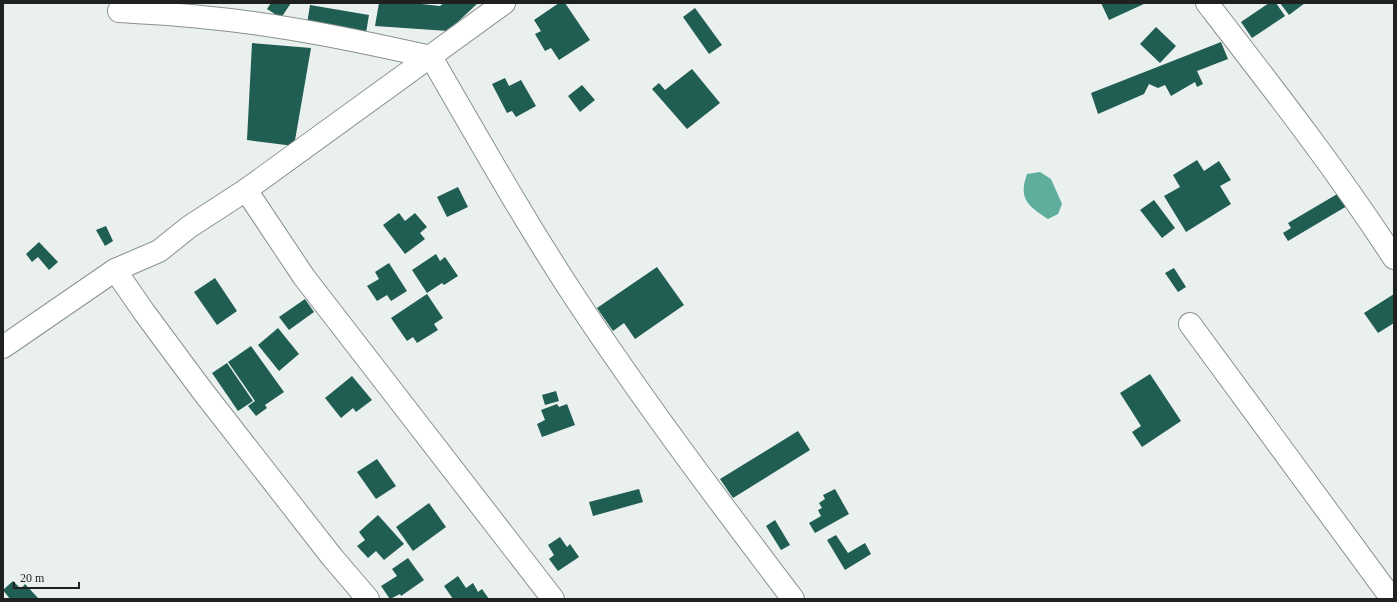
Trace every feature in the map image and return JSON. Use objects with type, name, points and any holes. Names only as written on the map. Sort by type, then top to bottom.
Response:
[{"type":"street","points":[[3,347],[115,270],[159,251],[200,219],[246,190],[504,3]]},
{"type":"street","points":[[1207,3],[1313,140],[1356,199],[1394,258]]},
{"type":"street","points":[[119,11],[200,16],[258,24],[366,42],[431,57],[536,236],[576,298],[670,437],[793,599]]},
{"type":"street","points":[[246,190],[304,277],[553,599]]},
{"type":"street","points":[[115,270],[200,389],[332,557],[368,599]]},
{"type":"street","points":[[1190,324],[1392,599]]},
{"type":"shaded area","points":[[1040,172],[1051,179],[1062,204],[1058,214],[1048,219],[1030,206],[1024,196],[1024,183],[1027,174]]},
{"type":"building","points":[[271,3],[291,3],[281,18],[267,9]]},
{"type":"building","points":[[379,3],[412,3],[440,6],[444,3],[478,3],[448,31],[375,26]]},
{"type":"building","points":[[559,3],[565,3],[590,40],[559,60],[551,48],[545,51],[535,34],[541,31],[534,20]]},
{"type":"building","points":[[1101,3],[1146,3],[1109,20]]},
{"type":"building","points":[[1269,3],[1276,3],[1285,16],[1252,38],[1241,22]]},
{"type":"building","points":[[1280,3],[1305,3],[1289,15]]},
{"type":"building","points":[[310,5],[369,15],[366,33],[307,24]]},
{"type":"building","points":[[695,8],[722,45],[709,54],[683,17]]},
{"type":"building","points":[[1156,27],[1176,46],[1160,63],[1140,44]]},
{"type":"building","points":[[1221,42],[1228,59],[1197,71],[1203,84],[1197,87],[1195,82],[1171,96],[1165,85],[1158,88],[1149,84],[1144,94],[1098,114],[1091,93]]},
{"type":"building","points":[[252,43],[311,48],[294,146],[247,140]]},
{"type":"building","points":[[692,69],[720,103],[687,129],[652,89],[659,83],[665,90]]},
{"type":"building","points":[[505,78],[509,86],[521,80],[536,106],[516,117],[512,111],[507,113],[492,84]]},
{"type":"building","points":[[582,85],[595,100],[580,112],[568,96]]},
{"type":"building","points":[[1197,160],[1204,171],[1219,161],[1231,180],[1220,186],[1231,204],[1186,232],[1164,196],[1180,187],[1173,175]]},
{"type":"building","points":[[458,187],[468,207],[447,217],[437,197]]},
{"type":"building","points":[[1339,193],[1347,206],[1288,241],[1283,233],[1291,228],[1288,223]]},
{"type":"building","points":[[1154,200],[1175,228],[1162,238],[1140,210]]},
{"type":"building","points":[[399,213],[405,221],[415,213],[427,227],[420,233],[425,239],[405,254],[383,225]]},
{"type":"building","points":[[106,226],[113,241],[105,246],[96,230]]},
{"type":"building","points":[[39,242],[58,262],[49,270],[38,257],[32,262],[26,254]]},
{"type":"building","points":[[436,254],[440,261],[445,257],[458,276],[444,285],[442,283],[427,293],[412,270]]},
{"type":"building","points":[[389,263],[407,291],[391,301],[387,295],[377,301],[367,286],[379,279],[375,272]]},
{"type":"building","points":[[657,267],[684,305],[635,339],[624,323],[613,331],[597,308]]},
{"type":"building","points":[[1174,268],[1186,287],[1178,292],[1165,273]]},
{"type":"building","points":[[215,278],[237,311],[217,325],[194,292]]},
{"type":"building","points":[[427,294],[443,318],[434,324],[438,330],[417,343],[413,337],[407,341],[391,318]]},
{"type":"building","points":[[1394,294],[1394,323],[1378,333],[1364,313]]},
{"type":"building","points":[[305,299],[314,312],[289,330],[279,317]]},
{"type":"building","points":[[278,328],[299,354],[279,371],[258,345]]},
{"type":"building","points":[[251,346],[284,392],[265,405],[267,408],[256,416],[248,406],[255,401],[228,362]]},
{"type":"building","points":[[227,363],[253,401],[238,411],[212,373]]},
{"type":"building","points":[[1150,374],[1181,421],[1142,447],[1132,432],[1141,426],[1120,393]]},
{"type":"building","points":[[352,376],[372,400],[356,412],[353,408],[341,418],[325,398]]},
{"type":"building","points":[[556,391],[559,401],[545,405],[542,395]]},
{"type":"building","points":[[557,404],[559,407],[567,404],[575,425],[542,437],[537,424],[545,420],[541,410]]},
{"type":"building","points":[[798,431],[810,450],[733,498],[720,479]]},
{"type":"building","points":[[377,459],[396,486],[376,499],[357,472]]},
{"type":"building","points":[[639,489],[643,502],[593,516],[589,502]]},
{"type":"building","points":[[835,489],[849,514],[815,533],[809,523],[821,516],[818,510],[822,508],[819,503],[825,499],[823,495]]},
{"type":"building","points":[[429,503],[446,527],[413,551],[396,527]]},
{"type":"building","points":[[378,515],[404,544],[384,560],[376,551],[368,558],[357,546],[365,540],[359,532]]},
{"type":"building","points":[[775,520],[790,545],[781,550],[766,526]]},
{"type":"building","points":[[836,535],[848,553],[865,543],[871,554],[845,570],[827,540]]},
{"type":"building","points":[[560,537],[567,547],[570,544],[579,557],[558,571],[549,559],[554,555],[548,545]]},
{"type":"building","points":[[408,558],[424,580],[401,596],[400,594],[390,599],[381,586],[397,576],[392,569]]},
{"type":"building","points":[[458,576],[466,588],[473,583],[478,592],[482,589],[489,599],[453,599],[444,586]]},
{"type":"building","points":[[13,581],[21,589],[25,584],[39,599],[10,599],[3,590]]}]
